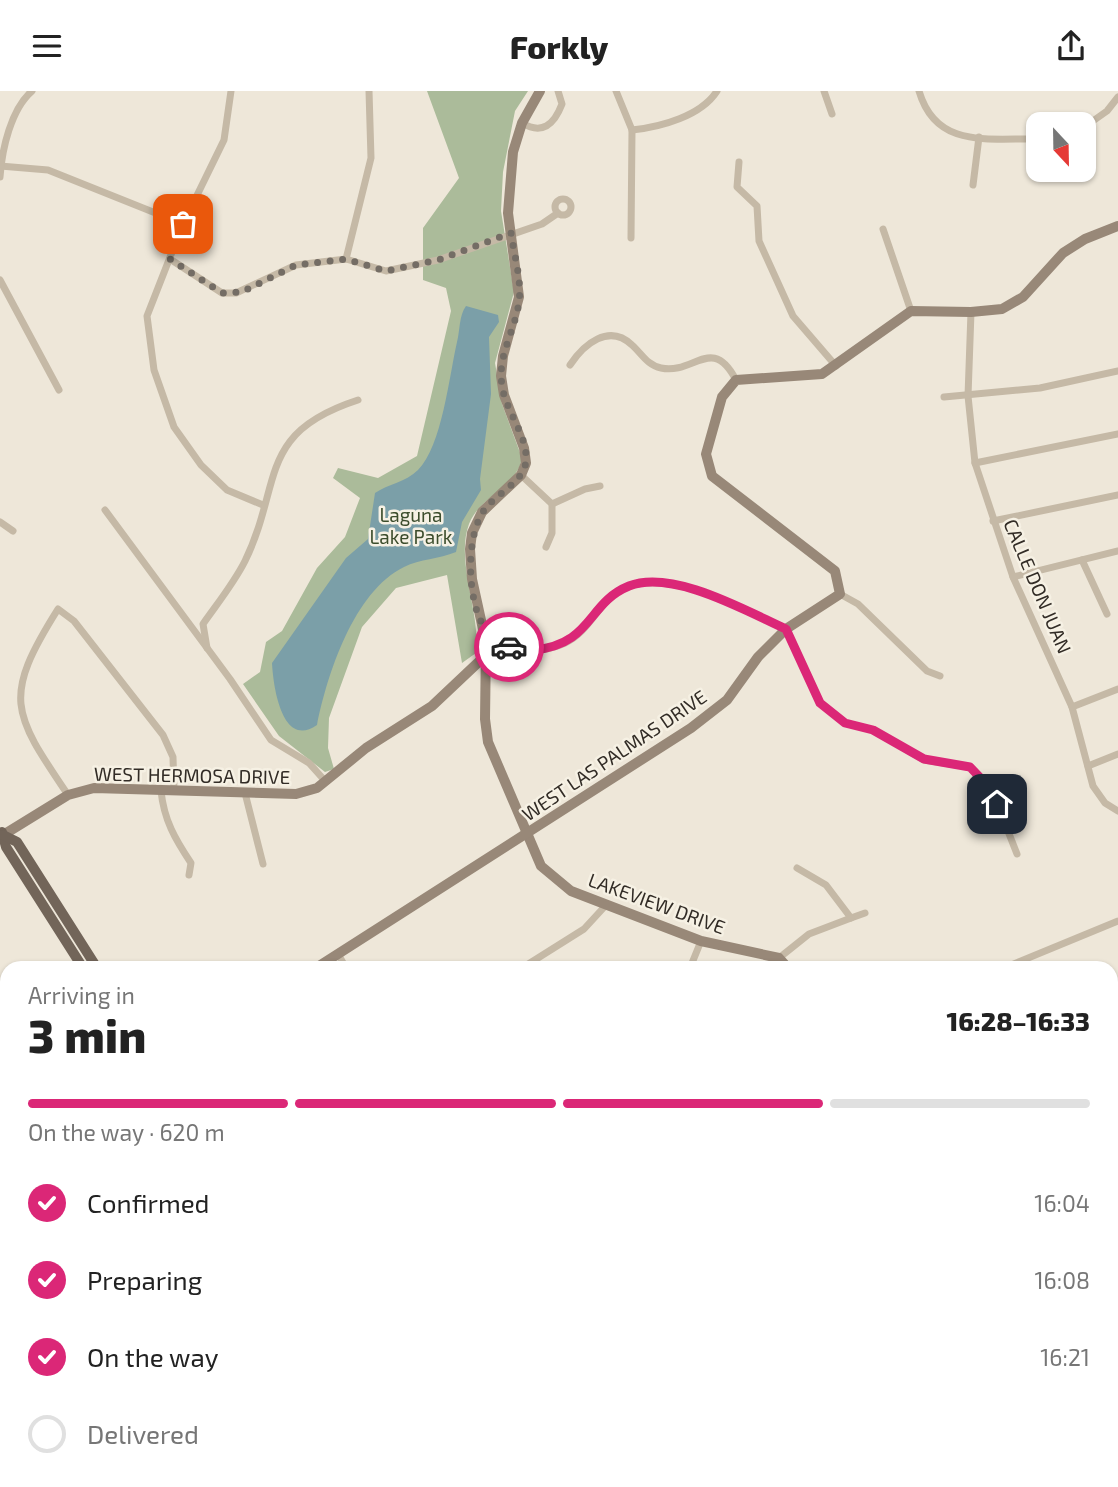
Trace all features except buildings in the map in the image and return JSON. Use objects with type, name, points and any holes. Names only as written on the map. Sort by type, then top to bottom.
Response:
[{"type":"main road","points":[[1,834],[6,848],[79,961]]},
{"type":"main road","points":[[1,834],[17,842],[93,961]]},
{"type":"street","points":[[0,177],[0,167],[17,112],[22,100],[32,91]]},
{"type":"street","points":[[231,91],[224,140],[183,224],[147,316],[154,370],[174,427],[201,465],[227,490],[263,505]]},
{"type":"street","points":[[346,259],[371,158],[369,91]]},
{"type":"street","points":[[540,91],[522,123],[513,152],[509,192],[519,297],[503,356],[501,376],[503,395],[526,453],[521,475],[552,504],[552,533],[546,547]]},
{"type":"street","points":[[522,123],[533,129],[545,129],[554,122],[562,104],[558,91]]},
{"type":"street","points":[[616,91],[632,130],[631,238]]},
{"type":"street","points":[[632,130],[655,128],[697,110],[710,101],[717,91]]},
{"type":"street","points":[[824,91],[832,114]]},
{"type":"street","points":[[919,91],[924,108],[936,124],[953,134],[1026,139]]},
{"type":"street","points":[[1096,119],[1107,111],[1118,97]]},
{"type":"street","points":[[973,185],[979,137]]},
{"type":"street","points":[[739,162],[737,187],[757,206],[759,241],[793,316],[836,366]]},
{"type":"street","points":[[0,167],[48,170],[183,224]]},
{"type":"street","points":[[170,259],[222,293],[236,293],[296,265],[346,259],[386,271],[438,260],[542,224],[558,213]]},
{"type":"street","points":[[940,676],[927,671],[858,604],[840,594],[835,571],[712,476],[706,454],[722,397],[736,380],[821,374],[911,311],[971,312],[1002,309],[1023,297],[1063,253],[1085,239],[1118,226]]},
{"type":"street","points":[[883,229],[911,311]]},
{"type":"street","points":[[0,280],[59,390]]},
{"type":"street","name":"CALLE DON JUAN","points":[[971,312],[968,396],[975,463],[1013,577],[1072,707],[1093,786],[1105,803],[1118,811]]},
{"type":"street","points":[[570,365],[580,350],[606,335],[620,337],[631,344],[645,360],[657,367],[669,369],[706,357],[718,359],[728,366],[736,380]]},
{"type":"street","points":[[944,397],[1040,388],[1118,371]]},
{"type":"street","points":[[207,649],[203,624],[245,561],[281,455],[292,438],[323,413],[358,400]]},
{"type":"street","points":[[975,463],[1118,433]]},
{"type":"street","name":"LAKEVIEW DRIVE","points":[[521,475],[487,505],[472,533],[472,579],[484,628],[485,719],[488,742],[541,866],[570,891],[701,941],[779,958]]},
{"type":"street","points":[[552,504],[586,489],[600,487]]},
{"type":"street","points":[[993,521],[1118,495]]},
{"type":"street","points":[[104,510],[271,740],[309,763],[326,782]]},
{"type":"street","points":[[0,522],[13,531]]},
{"type":"street","points":[[1013,577],[1118,551]]},
{"type":"street","points":[[1082,560],[1107,614]]},
{"type":"street","points":[[485,656],[513,650],[544,649],[567,642],[582,631],[614,595],[630,586],[646,582],[695,591],[786,629],[820,703],[845,723],[873,730],[924,759],[970,767],[990,788],[1017,854]]},
{"type":"street","name":"WEST LAS PALMAS DRIVE","points":[[327,961],[691,728],[727,700],[758,657],[786,629],[840,594]]},
{"type":"street","points":[[68,795],[30,737],[21,713],[21,682],[36,645],[58,609],[74,621],[167,740],[174,764],[174,791]]},
{"type":"street","points":[[484,628],[513,650]]},
{"type":"street","name":"WEST HERMOSA DRIVE","points":[[1,834],[68,795],[94,788],[300,793],[326,782],[366,748],[432,706],[485,656]]},
{"type":"street","points":[[1072,707],[1118,689]]},
{"type":"street","points":[[1088,765],[1118,754]]},
{"type":"street","points":[[161,791],[163,810],[173,836],[191,863],[189,875]]},
{"type":"street","points":[[245,793],[263,864]]},
{"type":"street","points":[[797,868],[826,885],[851,918]]},
{"type":"street","points":[[534,961],[584,929],[607,904]]},
{"type":"street","points":[[782,961],[779,958],[809,934],[865,913]]},
{"type":"street","points":[[1021,961],[1118,922]]},
{"type":"street","points":[[694,961],[701,941]]},
{"type":"street","points":[[338,954],[342,961]]},
{"type":"green space","name":"Laguna Lake Park","points":[[427,91],[528,91],[515,111],[503,172],[501,211],[514,292],[495,363],[502,404],[522,458],[513,477],[474,514],[465,539],[466,571],[477,638],[476,653],[462,663],[447,575],[396,588],[362,627],[329,718],[328,748],[334,769],[325,772],[279,736],[243,684],[260,672],[266,642],[282,631],[317,568],[345,537],[360,498],[333,478],[338,468],[378,478],[417,456],[451,311],[446,288],[423,280],[423,228],[459,178]]},
{"type":"water","points":[[466,306],[498,315],[499,322],[489,337],[491,394],[480,479],[481,490],[462,522],[456,552],[404,567],[386,579],[371,595],[357,614],[336,659],[317,725],[305,730],[295,729],[281,711],[272,663],[346,558],[368,539],[375,493],[413,474],[426,459],[444,410],[461,318]]},
{"type":"way so far","points":[[183,224],[170,259],[222,293],[242,292],[296,265],[346,259],[386,271],[438,260],[511,233],[519,297],[503,356],[501,382],[503,395],[523,442],[526,463],[521,475],[482,512],[472,533],[470,549],[474,594],[484,628],[509,647]]},
{"type":"route","points":[[509,647],[513,650],[533,650],[567,642],[582,631],[607,601],[622,589],[634,584],[659,583],[695,591],[728,602],[786,629],[820,703],[845,723],[873,730],[924,759],[970,767],[990,788],[997,804]]}]
